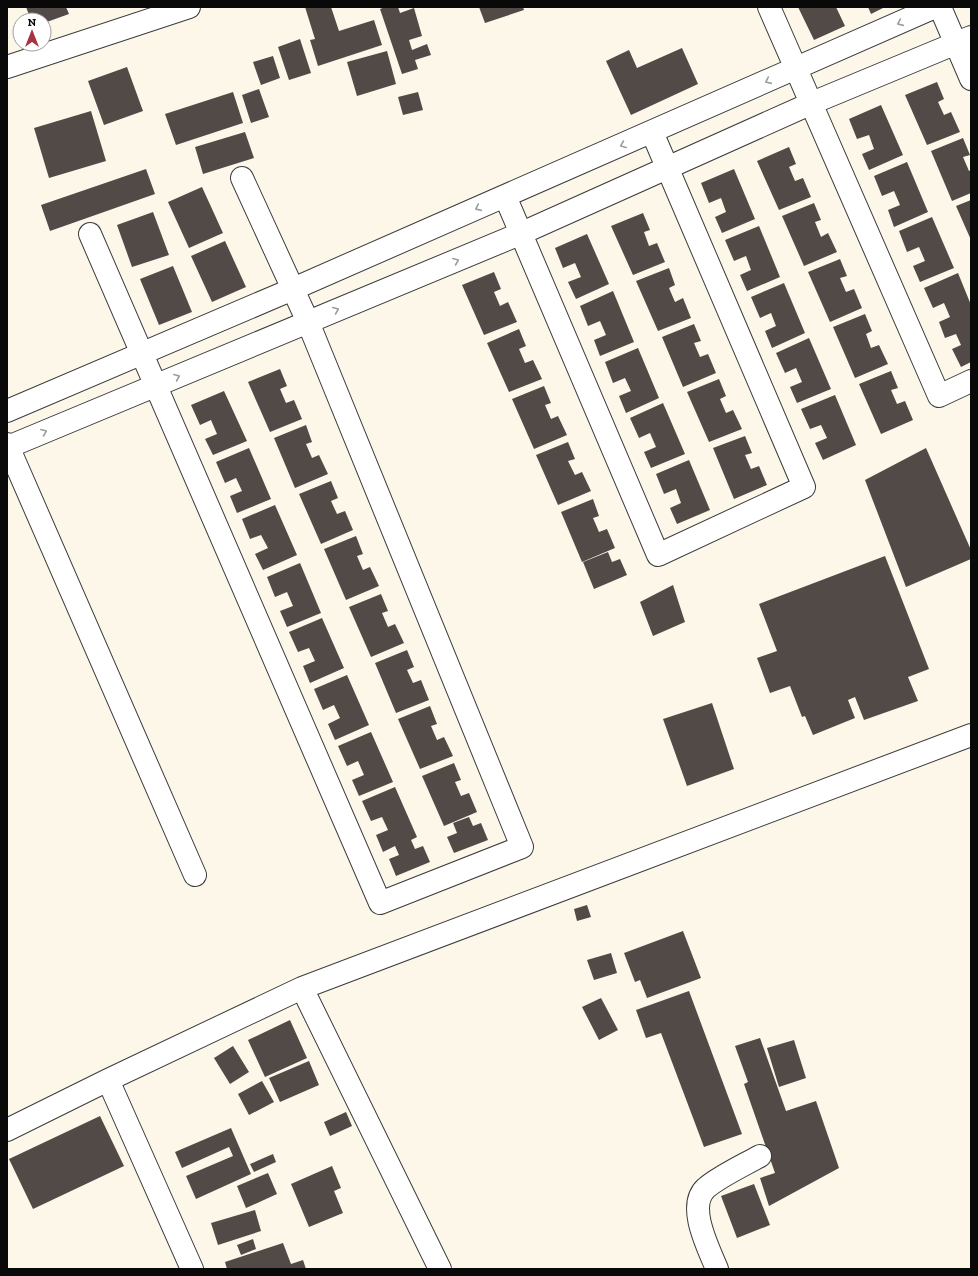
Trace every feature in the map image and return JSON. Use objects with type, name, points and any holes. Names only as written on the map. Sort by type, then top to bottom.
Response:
[{"type":"street","points":[[7,67],[188,7]]},
{"type":"street","points":[[769,7],[938,396],[971,381]]},
{"type":"street","points":[[7,412],[293,289],[797,69],[935,7]]},
{"type":"street","points":[[940,7],[963,41],[971,79]]},
{"type":"street","points":[[195,875],[8,446],[157,386],[522,233],[812,103],[963,41]]},
{"type":"street","points":[[505,196],[658,555],[804,487],[652,132]]},
{"type":"street","points":[[90,234],[143,353],[380,903],[522,846],[308,322],[242,178]]},
{"type":"street","points":[[7,1130],[108,1080],[302,988],[971,735]]},
{"type":"street","points":[[302,988],[440,1269]]},
{"type":"street","points":[[108,1080],[192,1269]]},
{"type":"street","points":[[717,1269],[698,1218],[698,1202],[705,1188],[760,1156]]},
{"type":"building","points":[[26,7],[66,7],[69,14],[52,20],[52,12],[28,12]]},
{"type":"building","points":[[305,7],[331,7],[339,31],[374,20],[382,45],[318,66],[310,40],[315,39]]},
{"type":"building","points":[[385,7],[398,7],[400,13],[414,8],[422,36],[409,40],[412,50],[427,44],[431,55],[415,60],[418,69],[402,74],[380,9]]},
{"type":"building","points":[[479,7],[523,7],[524,10],[485,23]]},
{"type":"building","points":[[798,7],[836,7],[845,26],[814,40]]},
{"type":"building","points":[[868,7],[885,7],[871,14]]},
{"type":"building","points":[[300,39],[311,73],[289,80],[278,47]]},
{"type":"building","points":[[682,48],[698,84],[631,115],[606,61],[629,50],[637,68]]},
{"type":"building","points":[[387,51],[396,84],[357,96],[347,62]]},
{"type":"building","points":[[273,56],[280,78],[261,85],[253,62]]},
{"type":"building","points":[[127,67],[143,111],[104,125],[88,81]]},
{"type":"building","points":[[937,82],[944,99],[938,102],[944,115],[951,112],[960,132],[927,145],[905,95]]},
{"type":"building","points":[[259,89],[269,117],[251,123],[242,95]]},
{"type":"building","points":[[233,92],[243,123],[176,145],[165,114]]},
{"type":"building","points":[[418,92],[423,110],[403,115],[398,97]]},
{"type":"building","points":[[881,105],[903,155],[869,170],[862,154],[874,149],[869,135],[857,139],[849,119]]},
{"type":"building","points":[[91,111],[106,161],[49,178],[34,128]]},
{"type":"building","points":[[245,132],[254,158],[203,174],[195,147]]},
{"type":"building","points":[[963,138],[970,155],[963,157],[969,171],[971,170],[971,193],[952,201],[931,151]]},
{"type":"building","points":[[789,147],[796,164],[789,167],[795,181],[803,178],[811,197],[779,210],[757,161]]},
{"type":"building","points":[[907,162],[928,212],[894,227],[888,210],[900,205],[894,191],[882,196],[874,176]]},
{"type":"building","points":[[146,169],[155,194],[50,231],[41,205]]},
{"type":"building","points":[[734,169],[755,219],[722,233],[715,217],[726,212],[721,198],[709,203],[701,183]]},
{"type":"building","points":[[202,187],[223,233],[189,248],[168,202]]},
{"type":"building","points":[[971,200],[971,240],[956,206]]},
{"type":"building","points":[[814,203],[821,220],[815,222],[821,237],[828,233],[837,252],[804,266],[782,216]]},
{"type":"building","points":[[153,212],[169,255],[132,267],[117,225]]},
{"type":"building","points":[[643,213],[650,230],[644,232],[649,246],[657,243],[665,262],[633,275],[611,226]]},
{"type":"building","points":[[932,217],[954,268],[920,282],[913,266],[925,261],[919,247],[907,252],[899,231]]},
{"type":"building","points":[[759,226],[780,277],[747,291],[740,275],[751,270],[746,256],[734,261],[725,240]]},
{"type":"building","points":[[587,234],[609,284],[576,299],[568,282],[581,277],[575,263],[563,268],[555,248]]},
{"type":"building","points":[[225,241],[246,287],[212,302],[191,256]]},
{"type":"building","points":[[840,259],[847,276],[840,278],[846,292],[854,289],[862,308],[830,322],[808,272]]},
{"type":"building","points":[[173,266],[192,312],[159,325],[140,279]]},
{"type":"building","points":[[669,268],[675,285],[669,288],[675,302],[683,298],[691,318],[658,331],[636,281]]},
{"type":"building","points":[[494,272],[501,289],[494,292],[500,306],[508,302],[517,322],[484,335],[462,285]]},
{"type":"building","points":[[958,273],[971,305],[971,362],[961,367],[952,349],[961,345],[956,334],[945,338],[939,322],[950,317],[944,303],[933,308],[924,288]]},
{"type":"building","points":[[784,283],[805,333],[772,348],[765,331],[776,326],[771,313],[760,318],[751,297]]},
{"type":"building","points":[[613,291],[634,342],[600,356],[594,340],[606,335],[600,321],[588,326],[580,306]]},
{"type":"building","points":[[865,314],[872,331],[866,334],[871,348],[879,345],[888,364],[855,378],[833,327]]},
{"type":"building","points":[[694,324],[701,341],[694,343],[700,357],[708,354],[716,373],[683,387],[662,337]]},
{"type":"building","points":[[519,329],[526,346],[519,349],[525,363],[533,360],[542,379],[509,392],[487,343]]},
{"type":"building","points":[[809,338],[831,389],[797,403],[790,387],[802,382],[796,368],[785,373],[776,353]]},
{"type":"building","points":[[638,348],[659,398],[626,413],[619,396],[631,391],[625,378],[613,383],[605,362]]},
{"type":"building","points":[[280,369],[287,386],[280,389],[286,403],[294,400],[302,419],[270,432],[248,382]]},
{"type":"building","points":[[891,371],[898,388],[891,390],[897,404],[905,401],[913,420],[881,434],[859,384]]},
{"type":"building","points":[[719,379],[726,396],[720,399],[726,413],[733,410],[742,429],[709,442],[687,392]]},
{"type":"building","points":[[544,386],[551,403],[545,405],[551,419],[558,416],[567,435],[534,449],[512,399]]},
{"type":"building","points":[[224,391],[247,441],[213,455],[205,439],[217,434],[211,420],[200,425],[191,405]]},
{"type":"building","points":[[835,395],[856,445],[823,460],[815,443],[827,438],[821,425],[810,429],[801,409]]},
{"type":"building","points":[[663,403],[685,454],[651,468],[644,452],[656,447],[650,433],[639,438],[630,418]]},
{"type":"building","points":[[306,425],[312,442],[306,444],[312,458],[319,455],[328,474],[295,488],[274,438]]},
{"type":"building","points":[[745,436],[752,453],[745,455],[751,469],[759,466],[767,485],[734,499],[713,448]]},
{"type":"building","points":[[568,442],[575,459],[568,461],[575,475],[582,472],[591,491],[558,505],[536,455]]},
{"type":"building","points":[[249,448],[271,499],[237,513],[230,496],[242,491],[236,478],[225,483],[216,462]]},
{"type":"building","points":[[926,448],[971,550],[971,559],[906,587],[865,480]]},
{"type":"building","points":[[689,460],[710,510],[677,524],[670,508],[681,503],[676,489],[664,494],[656,474]]},
{"type":"building","points":[[331,481],[338,498],[331,501],[337,514],[345,511],[353,530],[321,544],[299,494]]},
{"type":"building","points":[[593,499],[599,516],[593,518],[599,532],[607,529],[615,548],[582,562],[561,512]]},
{"type":"building","points":[[275,505],[297,555],[263,570],[255,554],[268,548],[261,535],[250,539],[242,519]]},
{"type":"building","points":[[356,536],[363,554],[357,556],[363,570],[370,567],[379,586],[346,600],[324,549]]},
{"type":"building","points":[[608,552],[612,562],[620,559],[627,575],[594,589],[583,562]]},
{"type":"building","points":[[885,556],[929,669],[908,677],[918,701],[864,720],[855,697],[848,700],[855,718],[813,735],[805,716],[802,717],[790,686],[770,693],[757,658],[777,651],[759,604]]},
{"type":"building","points":[[300,563],[321,613],[287,627],[280,611],[293,606],[287,592],[275,597],[267,577]]},
{"type":"building","points":[[673,585],[685,622],[653,636],[640,602]]},
{"type":"building","points":[[381,594],[388,611],[382,613],[388,627],[395,624],[404,643],[371,657],[349,607]]},
{"type":"building","points":[[322,618],[344,668],[310,683],[303,666],[315,661],[309,648],[298,652],[289,632]]},
{"type":"building","points":[[407,650],[414,667],[407,670],[413,683],[421,680],[429,700],[396,713],[375,663]]},
{"type":"building","points":[[347,675],[369,725],[335,740],[328,724],[340,718],[334,705],[323,710],[314,689]]},
{"type":"building","points":[[712,703],[734,769],[687,786],[663,719]]},
{"type":"building","points":[[430,706],[437,724],[431,726],[437,740],[444,737],[453,756],[420,769],[398,719]]},
{"type":"building","points":[[371,732],[393,782],[359,796],[352,780],[364,775],[358,761],[347,766],[338,746]]},
{"type":"building","points":[[454,763],[461,780],[455,782],[461,796],[469,793],[477,812],[444,826],[422,776]]},
{"type":"building","points":[[395,787],[417,837],[411,840],[415,849],[423,846],[430,862],[396,876],[389,859],[399,855],[395,846],[383,852],[376,835],[388,830],[382,817],[371,821],[362,801]]},
{"type":"building","points":[[469,817],[473,826],[481,823],[488,840],[454,853],[447,837],[457,833],[453,823]]},
{"type":"building","points":[[587,905],[591,917],[577,921],[574,909]]},
{"type":"building","points":[[683,931],[701,978],[647,998],[640,980],[635,982],[624,953]]},
{"type":"building","points":[[611,953],[617,973],[594,980],[587,960]]},
{"type":"building","points":[[689,991],[742,1134],[704,1147],[661,1033],[646,1038],[636,1010]]},
{"type":"building","points":[[601,998],[618,1030],[599,1040],[582,1007]]},
{"type":"building","points":[[290,1020],[307,1058],[265,1077],[248,1040]]},
{"type":"building","points":[[760,1038],[786,1111],[816,1101],[839,1168],[769,1206],[760,1178],[775,1173],[744,1084],[748,1082],[735,1046]]},
{"type":"building","points":[[794,1040],[806,1078],[779,1087],[767,1048]]},
{"type":"building","points":[[233,1046],[249,1072],[230,1084],[214,1058]]},
{"type":"building","points":[[309,1061],[319,1085],[280,1102],[269,1078]]},
{"type":"building","points":[[262,1081],[274,1102],[249,1115],[238,1094]]},
{"type":"building","points":[[346,1112],[352,1126],[330,1136],[324,1122]]},
{"type":"building","points":[[100,1116],[124,1166],[33,1209],[9,1159]]},
{"type":"building","points":[[231,1128],[251,1174],[196,1199],[186,1176],[233,1156],[229,1147],[182,1168],[175,1152]]},
{"type":"building","points":[[273,1154],[276,1162],[254,1172],[250,1164]]},
{"type":"building","points":[[332,1166],[341,1188],[334,1191],[343,1213],[309,1227],[291,1184]]},
{"type":"building","points":[[268,1173],[277,1194],[246,1208],[237,1186]]},
{"type":"building","points":[[754,1184],[770,1225],[737,1238],[721,1196]]},
{"type":"building","points":[[255,1210],[261,1231],[218,1245],[211,1223]]},
{"type":"building","points":[[253,1239],[256,1249],[241,1255],[237,1245]]},
{"type":"building","points":[[283,1243],[291,1264],[303,1260],[306,1269],[227,1269],[225,1262]]}]
